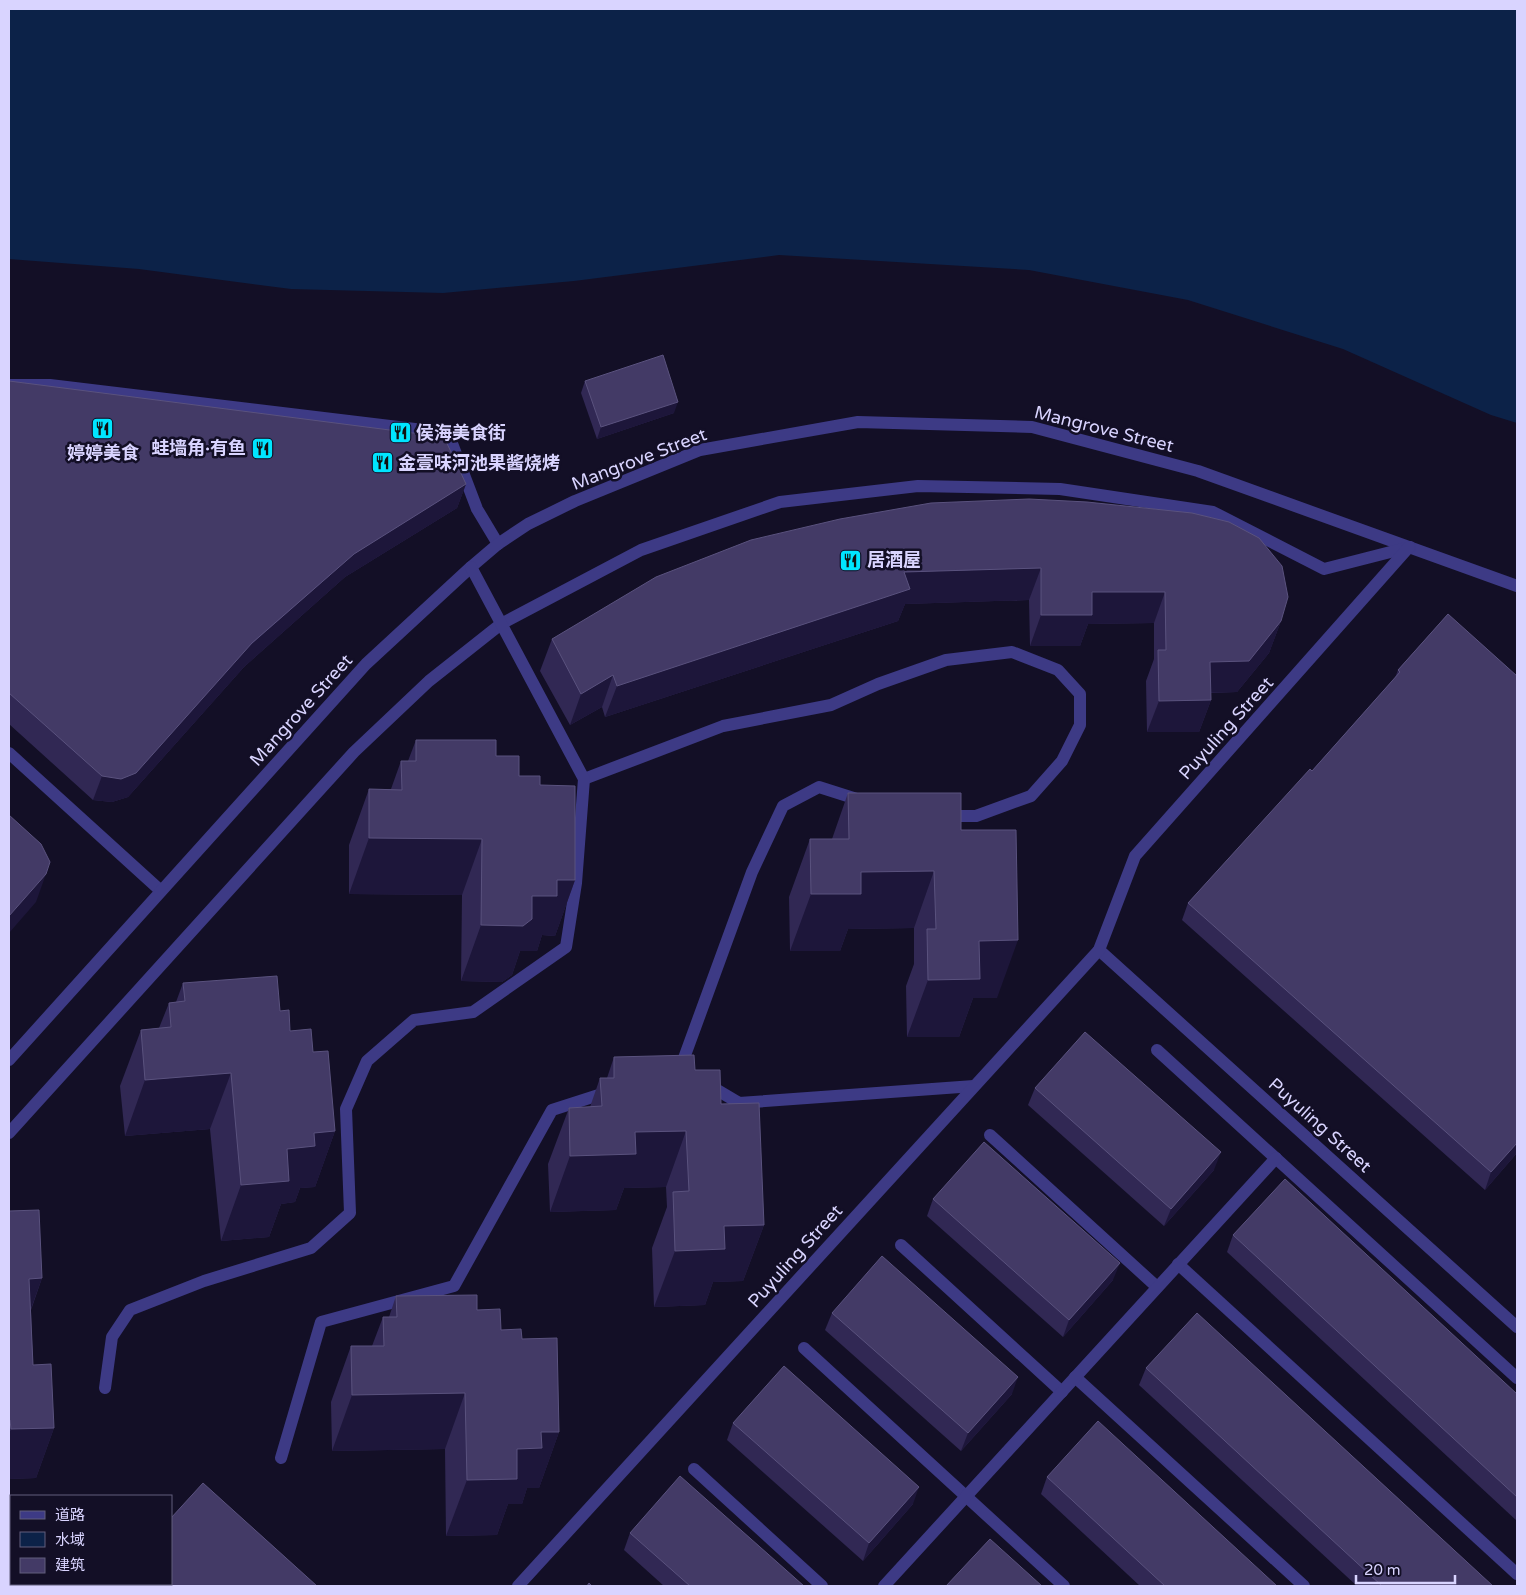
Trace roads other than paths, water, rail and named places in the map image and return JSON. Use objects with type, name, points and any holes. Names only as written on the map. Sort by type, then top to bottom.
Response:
[{"type":"street","points":[[9,385],[50,384],[448,433],[477,510],[498,544]]},
{"type":"street","name":"Mangrove Street","points":[[9,1060],[366,664],[470,567],[498,544],[528,524],[575,501],[700,450],[858,422],[1032,427],[1198,471],[1517,586]]},
{"type":"street","points":[[9,1133],[354,752],[429,681],[502,624],[641,550],[780,502],[918,486],[1060,489],[1213,512],[1324,569],[1410,547]]},
{"type":"street","name":"Puyuling Street","points":[[518,1586],[1099,950],[1135,856],[1410,547]]},
{"type":"street","points":[[106,1388],[112,1337],[130,1310],[204,1281],[311,1248],[350,1213],[346,1109],[367,1060],[414,1020],[473,1012],[566,947],[576,883],[584,779],[470,567]]},
{"type":"street","points":[[584,779],[723,726],[831,705],[878,684],[946,660],[1012,652],[1058,670],[1080,694],[1080,725],[1062,761],[1031,796],[976,816],[928,816]]},
{"type":"street","points":[[9,753],[161,891]]},
{"type":"street","points":[[873,804],[820,787],[783,806],[752,872],[685,1073],[739,1103],[974,1086]]},
{"type":"street","name":"Puyuling Street","points":[[1099,950],[1517,1327]]},
{"type":"street","points":[[1157,1050],[1517,1378]]},
{"type":"street","points":[[281,1458],[321,1322],[454,1286],[552,1110],[616,1090]]},
{"type":"street","points":[[990,1135],[1157,1287]]},
{"type":"street","points":[[884,1586],[1276,1158]]},
{"type":"street","points":[[901,1245],[1062,1392]]},
{"type":"street","points":[[1178,1264],[1517,1574]]},
{"type":"street","points":[[804,1348],[1064,1586]]},
{"type":"street","points":[[1075,1377],[1304,1586]]},
{"type":"street","points":[[694,1469],[822,1586]]},
{"type":"water","points":[[9,9],[1517,9],[1517,423],[1491,415],[1343,349],[1188,300],[1029,270],[779,255],[574,281],[443,293],[291,289],[139,269],[9,259]]},
{"type":"place","name":"婷婷美食","points":[[103,428]]},
{"type":"place","name":"侯海美食街","points":[[400,433]]},
{"type":"place","name":"蛙墙角·有鱼","points":[[262,448]]},
{"type":"place","name":"金壹味河池果酱烧烤","points":[[382,463]]},
{"type":"place","name":"居酒屋","points":[[851,560]]}]
